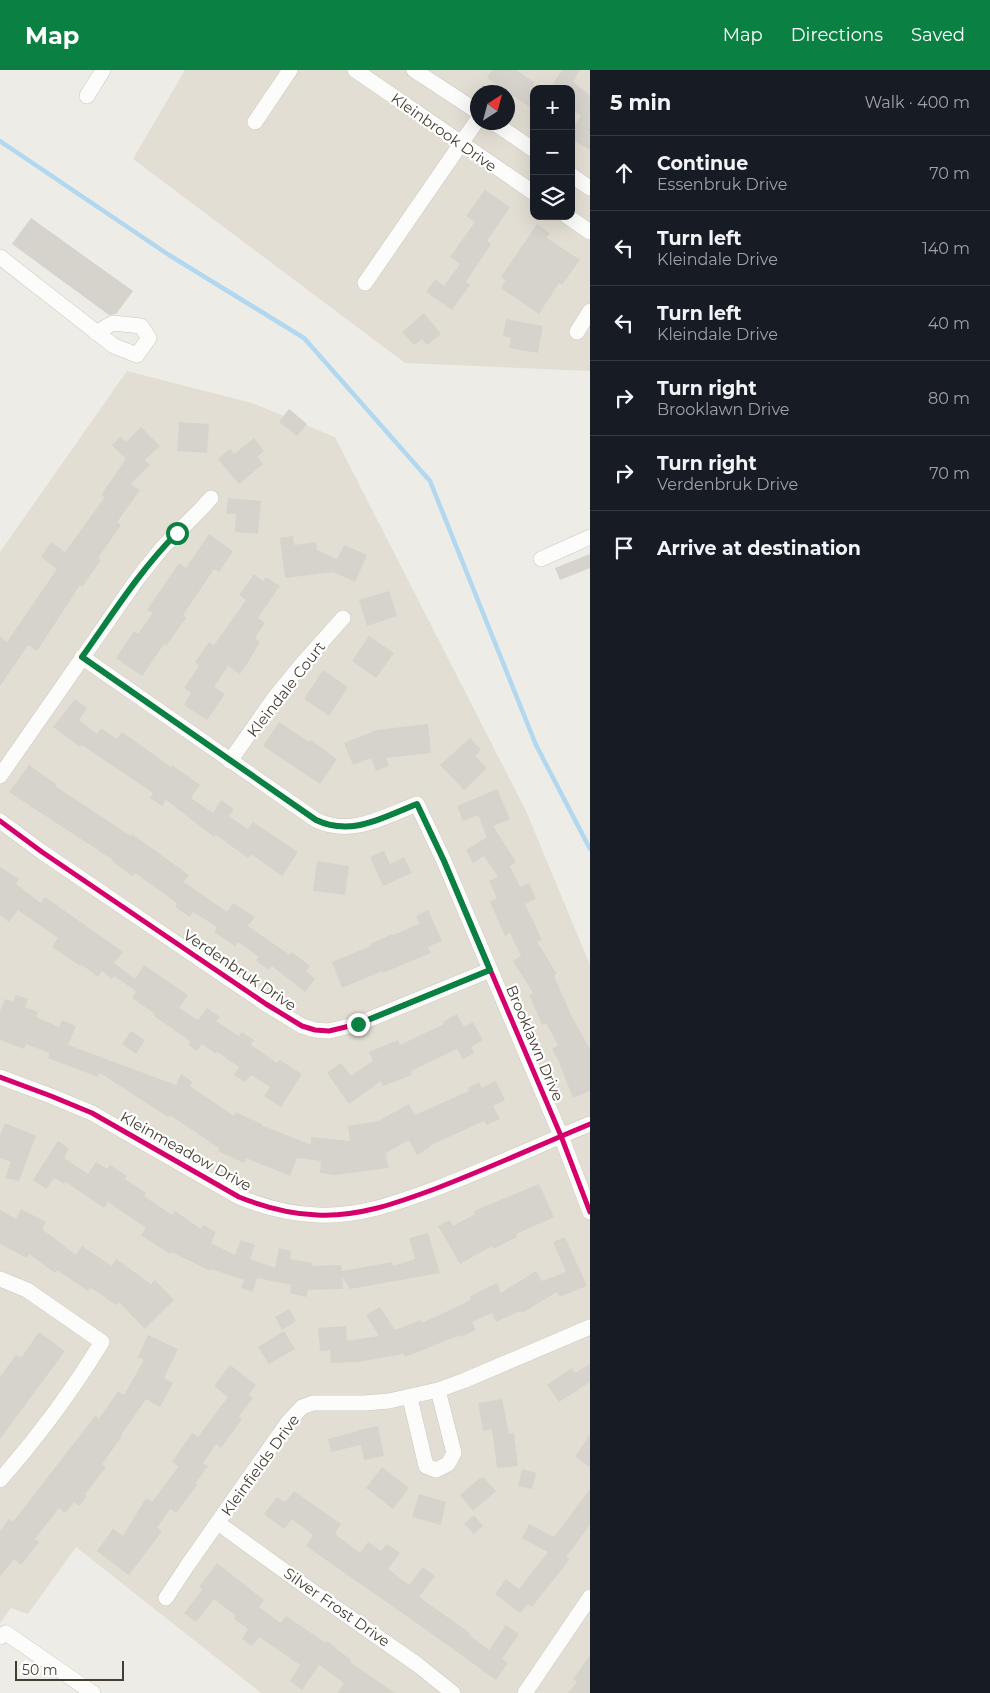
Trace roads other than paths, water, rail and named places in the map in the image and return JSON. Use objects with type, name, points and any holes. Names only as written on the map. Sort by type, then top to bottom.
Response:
[{"type":"street","points":[[87,96],[103,70]]},
{"type":"street","points":[[255,122],[290,70]]},
{"type":"street","name":"Kleinbrook Drive","points":[[355,70],[530,190]]},
{"type":"street","points":[[414,70],[470,107]]},
{"type":"street","points":[[365,283],[470,130]]},
{"type":"street","points":[[505,130],[530,147]]},
{"type":"street","points":[[575,178],[590,188]]},
{"type":"street","points":[[573,220],[590,232]]},
{"type":"street","points":[[0,257],[96,333]]},
{"type":"street","points":[[577,332],[590,311]]},
{"type":"street","points":[[0,776],[138,578],[162,548],[202,510],[211,498]]},
{"type":"street","points":[[541,559],[590,538]]},
{"type":"street","name":"Kleindale Court","points":[[230,761],[302,664],[343,618]]},
{"type":"street","points":[[82,657],[230,761]]},
{"type":"street","name":"Brooklawn Drive","points":[[230,761],[316,820],[328,826],[340,828],[353,827],[417,804],[440,853],[561,1136],[590,1212]]},
{"type":"street","name":"Verdenbruk Drive","points":[[0,821],[42,852],[266,1004],[302,1026],[315,1030],[329,1031],[358,1024],[490,970]]},
{"type":"street","name":"Kleinmeadow Drive","points":[[0,1077],[92,1113],[239,1197],[298,1214],[337,1215],[375,1209],[464,1178],[590,1124]]},
{"type":"street","points":[[0,1279],[27,1290],[102,1342],[74,1385],[24,1453],[0,1480]]},
{"type":"street","name":"Kleinfields Drive","points":[[166,1598],[288,1422],[302,1407],[314,1403],[365,1403],[410,1398],[463,1381],[590,1327]]},
{"type":"street","points":[[410,1398],[426,1466],[436,1470],[448,1464],[454,1453],[438,1390]]},
{"type":"street","name":"Silver Frost Drive","points":[[218,1523],[418,1665],[454,1693]]},
{"type":"street","points":[[525,1693],[590,1597]]},
{"type":"street","points":[[0,1638],[6,1633],[93,1693]]},
{"type":"waterway","points":[[0,141],[169,255],[304,338],[430,481],[536,745],[590,849]]}]
